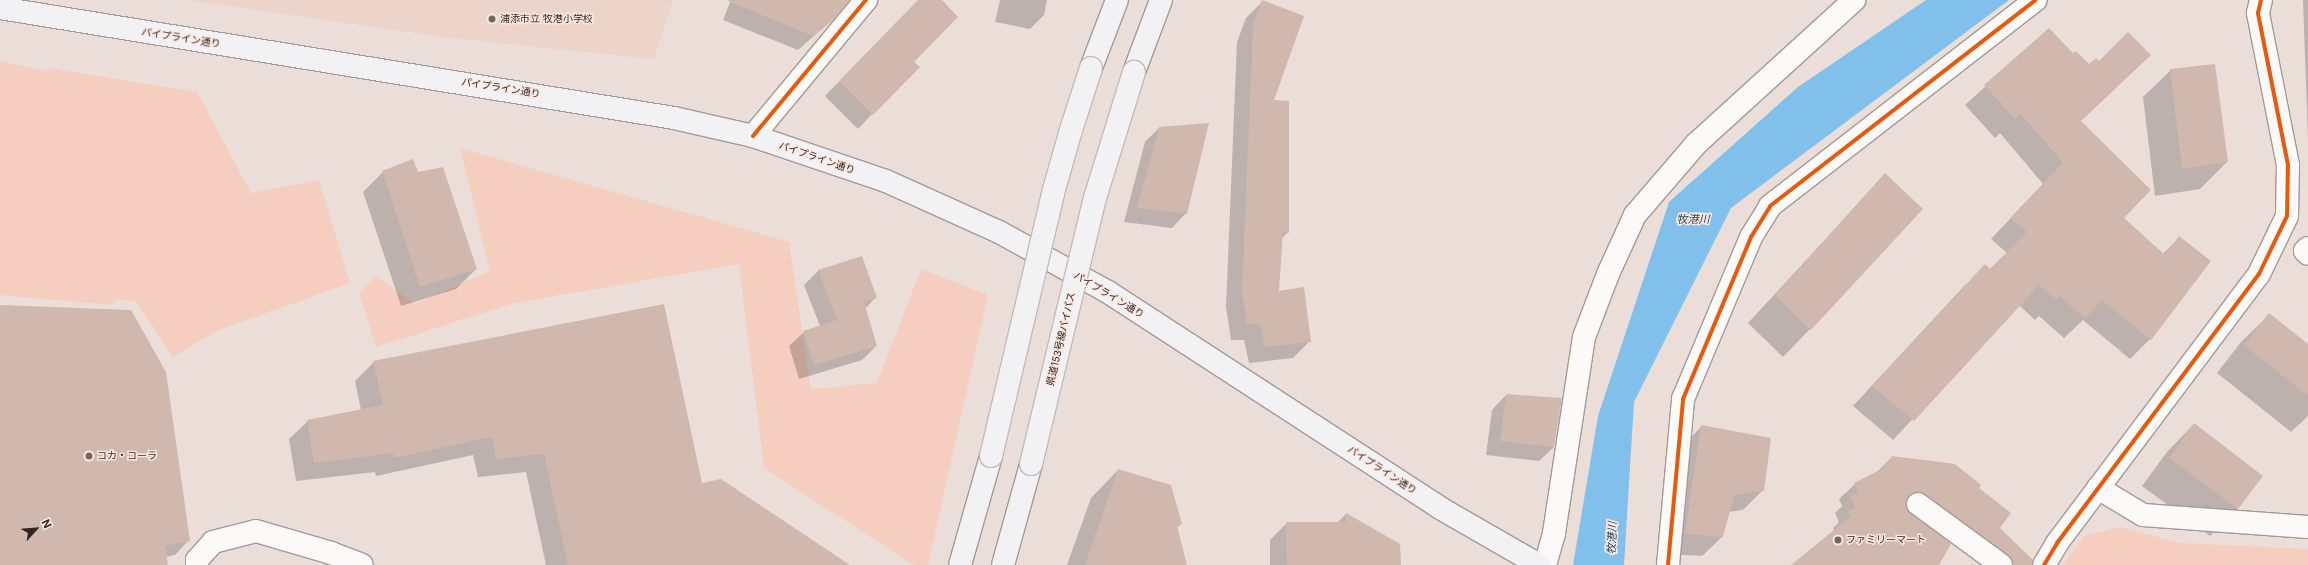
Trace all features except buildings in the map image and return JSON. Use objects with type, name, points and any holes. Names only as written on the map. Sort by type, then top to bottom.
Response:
[{"type":"main road","points":[[960,565],[991,456],[1053,193],[1070,130],[1117,0]]},
{"type":"main road","name":"県道153号線バイパス","points":[[1003,565],[1031,464],[1095,198],[1134,72],[1162,0]]},
{"type":"main road","name":"パイプライン通り","points":[[0,8],[586,102],[674,118],[753,136],[886,181],[1006,236],[1108,292],[1440,508],[1539,565]]},
{"type":"street","points":[[753,136],[866,0]]},
{"type":"street","points":[[1545,565],[1554,533],[1584,337],[1608,274],[1635,215],[1696,144],[1854,0]]},
{"type":"street","points":[[1668,565],[1683,400],[1751,237],[1770,206],[2036,0]]},
{"type":"street","points":[[2044,565],[2057,543],[2259,274],[2287,216],[2288,165],[2258,13],[2262,0]]},
{"type":"street","points":[[2308,248],[2305,251],[2308,254]]},
{"type":"street","points":[[2098,488],[2143,515],[2308,527]]},
{"type":"street","points":[[1918,504],[2001,565]]},
{"type":"street","points":[[197,565],[197,560],[213,542],[256,531],[331,553],[362,565]]},
{"type":"shaded area","name":"浦添市立 牧港小学校","points":[[186,0],[673,0],[654,59],[450,38]]},
{"type":"shaded area","points":[[0,61],[46,71],[48,68],[197,92],[251,193],[319,180],[350,283],[216,331],[173,357],[135,301],[116,300],[111,305],[0,295]]},
{"type":"shaded area","points":[[460,148],[789,242],[811,389],[877,383],[921,269],[988,295],[928,565],[914,565],[764,468],[739,264],[515,303],[376,347],[359,293],[376,276],[415,304],[490,271]]},
{"type":"shaded area","points":[[2121,527],[2179,543],[2308,549],[2308,565],[2063,565],[2084,536]]},
{"type":"water","name":"牧港川","points":[[1926,0],[2009,0],[1731,208],[1634,402],[1624,565],[1573,565],[1598,416],[1669,202],[1798,87]]},
{"type":"cycle path","points":[[753,136],[866,0]]},
{"type":"cycle path","points":[[1668,565],[1683,399],[1751,237],[1770,206],[2036,0]]},
{"type":"cycle path","points":[[2044,565],[2057,543],[2259,274],[2287,216],[2288,165],[2258,13],[2261,0]]},
{"type":"place","name":"浦添市立 牧港小学校","points":[[492,19]]},
{"type":"place","name":"コカ・コーラ","points":[[89,456]]},
{"type":"place","name":"ファミリーマート","points":[[1838,540]]}]
